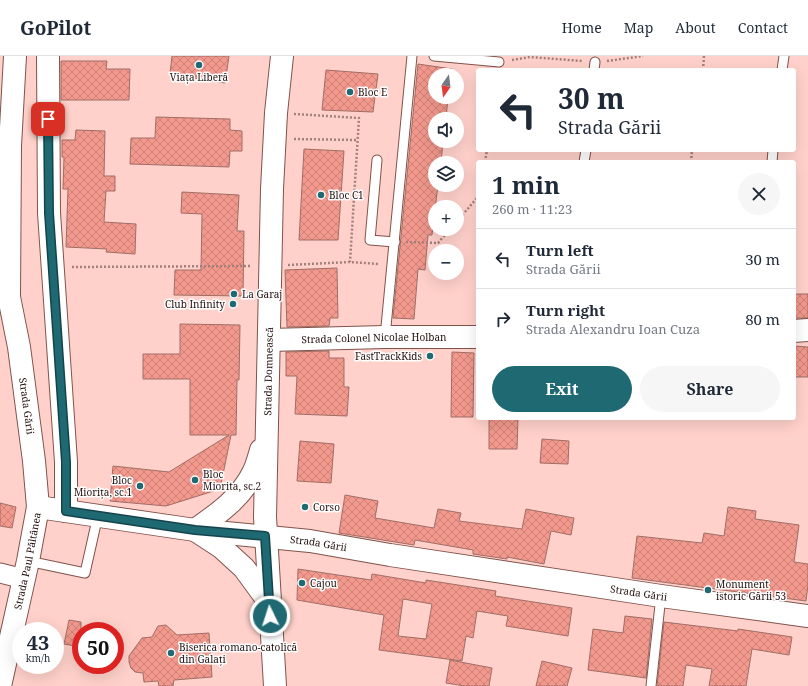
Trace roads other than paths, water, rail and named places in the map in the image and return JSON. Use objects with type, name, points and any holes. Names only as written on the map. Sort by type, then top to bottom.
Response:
[{"type":"main road","name":"Strada Gării","points":[[15,56],[4,295],[19,348],[37,484],[38,507],[195,530],[310,541],[390,555],[661,596],[808,616]]},
{"type":"main road","points":[[48,56],[49,213],[66,462],[66,511]]},
{"type":"main road","name":"Strada Domnească","points":[[275,686],[265,536],[269,266],[276,113],[282,56]]},
{"type":"main road","points":[[796,330],[808,330]]},
{"type":"main road","name":"Strada Colonel Nicolae Holban","points":[[269,340],[386,337],[476,337]]},
{"type":"main road","points":[[267,430],[254,471],[240,493],[224,510],[195,530],[221,547],[244,568],[269,602]]},
{"type":"main road","name":"Strada Paul Păltânea","points":[[1,680],[26,570],[38,507]]},
{"type":"street","points":[[0,573],[26,570]]},
{"type":"lane","points":[[386,337],[412,56]]},
{"type":"lane","points":[[434,56],[499,62]]},
{"type":"lane","points":[[782,68],[784,56]]},
{"type":"lane","points":[[377,160],[370,240],[395,242]]},
{"type":"lane","points":[[26,570],[85,573],[98,515]]},
{"type":"lane","points":[[651,686],[661,596]]},
{"type":"place","name":"Viața Liberă","points":[[199,65]]},
{"type":"place","name":"Bloc E","points":[[350,92]]},
{"type":"place","name":"Bloc C1","points":[[321,195]]},
{"type":"place","name":"La Garaj","points":[[234,294]]},
{"type":"place","name":"Club Infinity","points":[[233,304]]},
{"type":"place","name":"FastTrackKids","points":[[430,356]]},
{"type":"place","name":"Bloc Miorita, sc.2","points":[[195,480]]},
{"type":"place","name":"Bloc Miorița, sc.1","points":[[140,486]]},
{"type":"place","name":"Corso","points":[[305,507]]},
{"type":"place","name":"Cajou","points":[[302,583]]},
{"type":"place","name":"Monument istoric Gării 53","points":[[708,590]]},
{"type":"place","name":"Biserica romano-catolică din Galați","points":[[171,653]]}]
